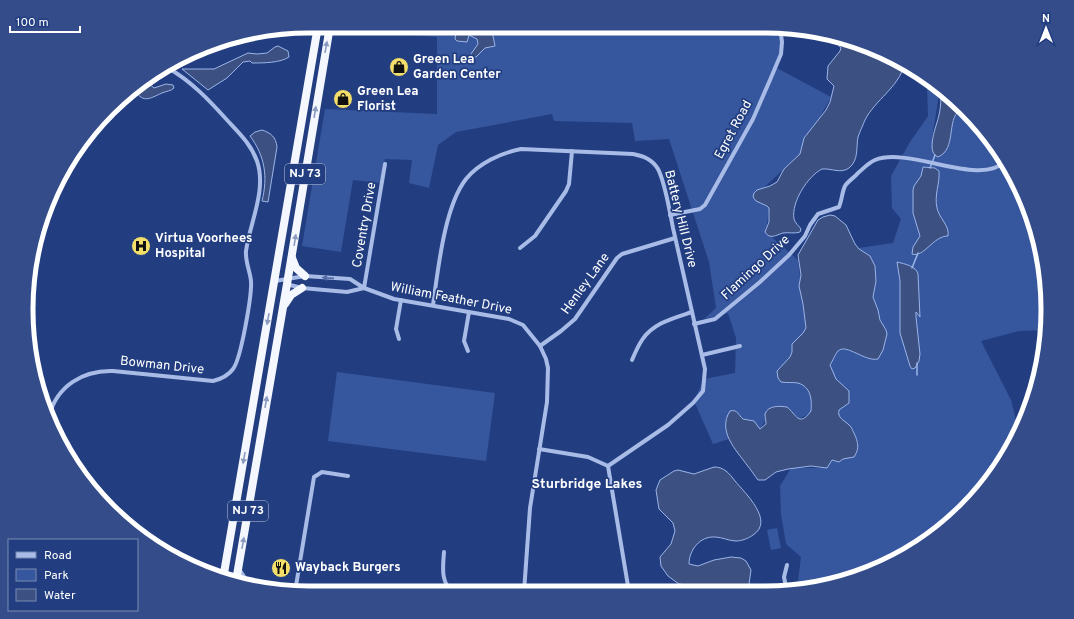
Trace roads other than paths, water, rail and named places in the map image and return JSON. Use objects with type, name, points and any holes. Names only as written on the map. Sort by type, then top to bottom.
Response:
[{"type":"highway","name":"NJ 73","points":[[223,572],[317,33]]},
{"type":"highway","name":"NJ 73","points":[[237,577],[284,306],[329,33]]},
{"type":"highway","points":[[292,257],[296,268],[305,276]]},
{"type":"highway","points":[[284,306],[291,296],[302,288]]},
{"type":"street","name":"Egret Road","points":[[670,215],[700,209],[705,205],[753,120],[765,93],[781,54],[781,34]]},
{"type":"street","points":[[311,66],[322,68]]},
{"type":"street","name":"Bowman Drive","points":[[52,408],[54,402],[67,386],[77,378],[91,373],[112,371],[213,381],[228,375],[234,368],[238,359],[251,289],[250,276],[246,262],[246,251],[260,186],[258,163],[254,152],[247,141],[207,98],[188,81],[171,70]]},
{"type":"street","name":"Battery Hill Drive","points":[[433,305],[442,248],[451,208],[466,179],[481,166],[510,151],[521,149],[612,152],[643,156],[653,163],[659,171],[702,355],[705,369],[703,391],[693,403],[668,425],[608,466]]},
{"type":"street","points":[[520,248],[535,236],[566,191],[569,184],[572,151]]},
{"type":"street","name":"Flamingo Drive","points":[[694,324],[715,319],[787,258],[805,236],[818,214],[840,207],[843,190],[847,184],[865,166],[874,160],[891,156],[950,167],[980,170],[992,170],[1000,166]]},
{"type":"street","name":"Coventry Drive","points":[[364,288],[385,164]]},
{"type":"street","name":"Henley Lane","points":[[540,346],[575,319],[616,258],[622,254],[675,238]]},
{"type":"street","name":"William Feather Drive","points":[[288,282],[305,276],[350,279],[364,288],[394,299],[509,319],[523,326],[540,346],[546,359],[548,383],[547,402],[530,508],[524,586]]},
{"type":"street","name":"William Feather Drive","points":[[275,281],[288,282],[302,288],[347,292],[364,288]]},
{"type":"street","points":[[399,339],[396,329],[401,300]]},
{"type":"street","points":[[468,351],[464,340],[469,312]]},
{"type":"street","points":[[632,360],[642,340],[653,328],[692,312]]},
{"type":"street","points":[[702,355],[740,346]]},
{"type":"street","points":[[539,449],[588,457],[608,466],[628,586]]},
{"type":"street","points":[[296,585],[314,477],[322,472],[348,476]]},
{"type":"street","points":[[444,552],[444,575],[447,586]]},
{"type":"street","points":[[786,585],[784,577],[787,565]]},
{"type":"street","points":[[238,568],[245,579]]},
{"type":"water","points":[[456,33],[491,33],[493,36],[495,46],[485,48],[476,57],[472,58],[471,54],[478,44],[477,39],[469,35],[467,42],[457,41],[455,39]]},
{"type":"water","points":[[836,42],[870,54],[887,62],[902,70],[901,73],[892,87],[869,113],[865,120],[858,137],[856,157],[852,165],[843,171],[822,169],[811,177],[806,183],[795,205],[794,212],[794,219],[801,229],[800,232],[769,236],[765,232],[769,222],[769,208],[756,201],[753,197],[754,193],[757,190],[777,182],[784,169],[800,154],[804,138],[826,110],[830,102],[834,86],[827,79],[828,66],[841,48]]},
{"type":"water","points":[[278,46],[288,51],[289,57],[271,62],[243,62],[227,78],[208,90],[182,69],[214,69],[248,53],[267,53]]},
{"type":"water","points":[[150,84],[154,88],[166,84],[173,85],[174,88],[146,99],[137,93]]},
{"type":"water","points":[[941,97],[958,112],[953,120],[950,141],[947,148],[944,153],[938,157],[932,150],[932,144]]},
{"type":"water","points":[[262,130],[272,136],[276,141],[277,147],[268,202],[262,201],[265,175],[262,159],[250,136],[255,132]]},
{"type":"water","points":[[923,167],[935,168],[939,171],[936,203],[938,212],[946,225],[948,236],[938,239],[921,253],[912,254],[913,247],[920,236],[913,213],[913,190],[921,176]]},
{"type":"water","points":[[830,215],[835,216],[846,225],[855,244],[859,249],[870,256],[875,266],[876,281],[873,297],[880,320],[887,334],[883,350],[878,359],[867,358],[846,349],[841,349],[837,352],[830,365],[836,379],[849,391],[849,403],[839,410],[839,415],[841,419],[851,427],[858,448],[854,457],[843,459],[839,462],[832,460],[827,468],[811,466],[788,469],[776,472],[765,480],[758,480],[733,447],[727,433],[727,418],[730,411],[735,411],[743,419],[754,421],[760,429],[766,424],[765,414],[771,408],[778,406],[787,407],[795,416],[801,419],[807,416],[811,411],[811,398],[806,387],[798,383],[781,382],[778,378],[777,371],[790,357],[792,352],[792,344],[806,328],[799,286],[801,275],[798,255],[818,220]]},
{"type":"water","points":[[897,262],[913,267],[918,274],[920,317],[916,312],[916,317],[920,354],[919,361],[915,368],[912,369],[900,333],[900,281]]},
{"type":"water","points":[[714,467],[721,468],[726,471],[731,475],[756,507],[760,515],[761,522],[759,529],[753,535],[743,540],[733,541],[710,537],[700,541],[693,549],[689,564],[698,566],[714,560],[731,557],[741,558],[746,561],[751,570],[748,586],[694,586],[679,584],[668,576],[661,566],[660,557],[671,544],[675,531],[673,523],[659,509],[656,490],[660,480],[674,471],[678,470],[694,474]]},
{"type":"waterway","points":[[930,168],[935,155]]},
{"type":"waterway","points":[[912,268],[918,253]]},
{"type":"waterway","points":[[917,363],[917,375]]},
{"type":"place","name":"Green Lea Garden Center","points":[[399,67]]},
{"type":"place","name":"Green Lea Florist","points":[[343,99]]},
{"type":"place","name":"Virtua Voorhees Hospital","points":[[141,246]]},
{"type":"place","name":"Wayback Burgers","points":[[281,568]]},
{"type":"district","name":"Sturbridge Lakes","points":[[587,484]]}]
